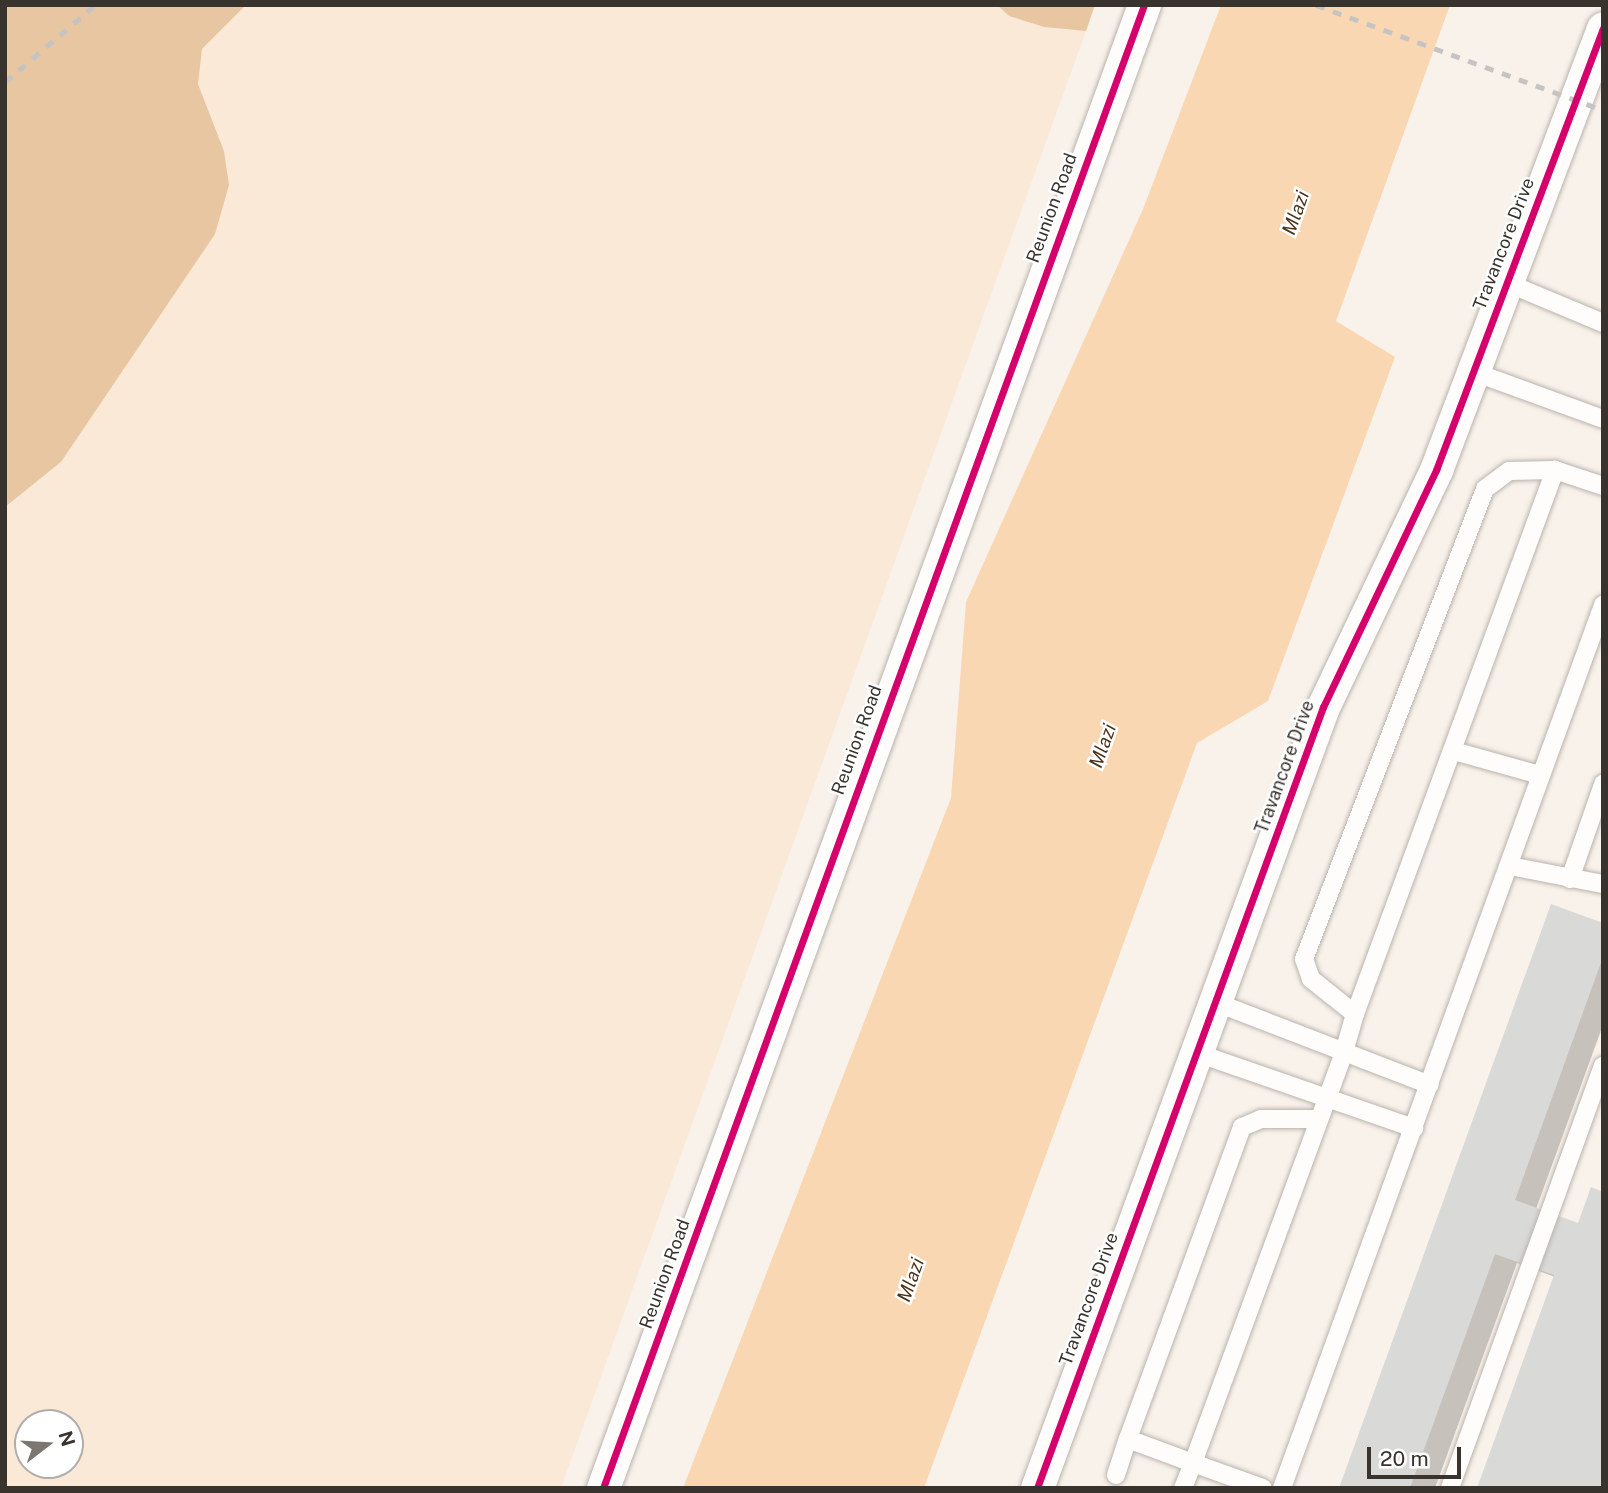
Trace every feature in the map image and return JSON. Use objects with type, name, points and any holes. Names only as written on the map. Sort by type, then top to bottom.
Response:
[{"type":"street","name":"Reunion Road","points":[[603,1488],[1144,5]]},
{"type":"street","name":"Travancore Drive","points":[[1037,1488],[1324,707],[1436,470],[1474,372],[1504,282],[1603,28]]},
{"type":"lane","points":[[1504,282],[1603,323]]},
{"type":"lane","points":[[1474,372],[1603,419]]},
{"type":"lane","points":[[1355,1014],[1311,979],[1304,959],[1485,489],[1509,471],[1555,470],[1603,486]]},
{"type":"lane","points":[[1183,1488],[1555,470]]},
{"type":"lane","points":[[1282,1488],[1603,605]]},
{"type":"lane","points":[[1454,751],[1540,775]]},
{"type":"lane","points":[[1570,879],[1603,784]]},
{"type":"lane","points":[[1510,866],[1603,884]]},
{"type":"lane","points":[[1215,1002],[1430,1085]]},
{"type":"lane","points":[[1197,1053],[1328,1095],[1414,1128]]},
{"type":"lane","points":[[1450,1488],[1603,1066]]},
{"type":"lane","points":[[1116,1475],[1242,1127],[1261,1119],[1319,1119]]},
{"type":"lane","points":[[1128,1439],[1263,1488]]},
{"type":"shaded area","points":[[5,5],[246,5],[202,49],[198,84],[224,151],[229,185],[215,234],[61,462],[5,507]]},
{"type":"shaded area","points":[[246,5],[997,5],[1009,16],[1044,27],[1086,31],[561,1488],[5,1488],[5,507],[61,462],[224,151],[198,84],[202,49]]},
{"type":"shaded area","points":[[997,5],[1095,5],[1086,31],[1044,27],[1009,16]]},
{"type":"water","name":"Mlazi","points":[[1221,5],[1450,5],[1336,321],[1395,357],[1268,701],[1197,743],[924,1488],[683,1488],[951,798],[966,602],[1143,209]]},
{"type":"building","points":[[1551,904],[1603,923],[1603,957],[1515,1200],[1578,1223],[1591,1187],[1603,1192],[1603,1488],[1477,1488],[1554,1275],[1495,1254],[1410,1488],[1339,1488]]},
{"type":"railway","points":[[5,82],[95,5]]},
{"type":"railway","points":[[1316,5],[1603,110]]},
{"type":"cycle path","points":[[603,1488],[1144,5]]},
{"type":"cycle path","points":[[1037,1488],[1323,707],[1436,470],[1603,28]]}]
